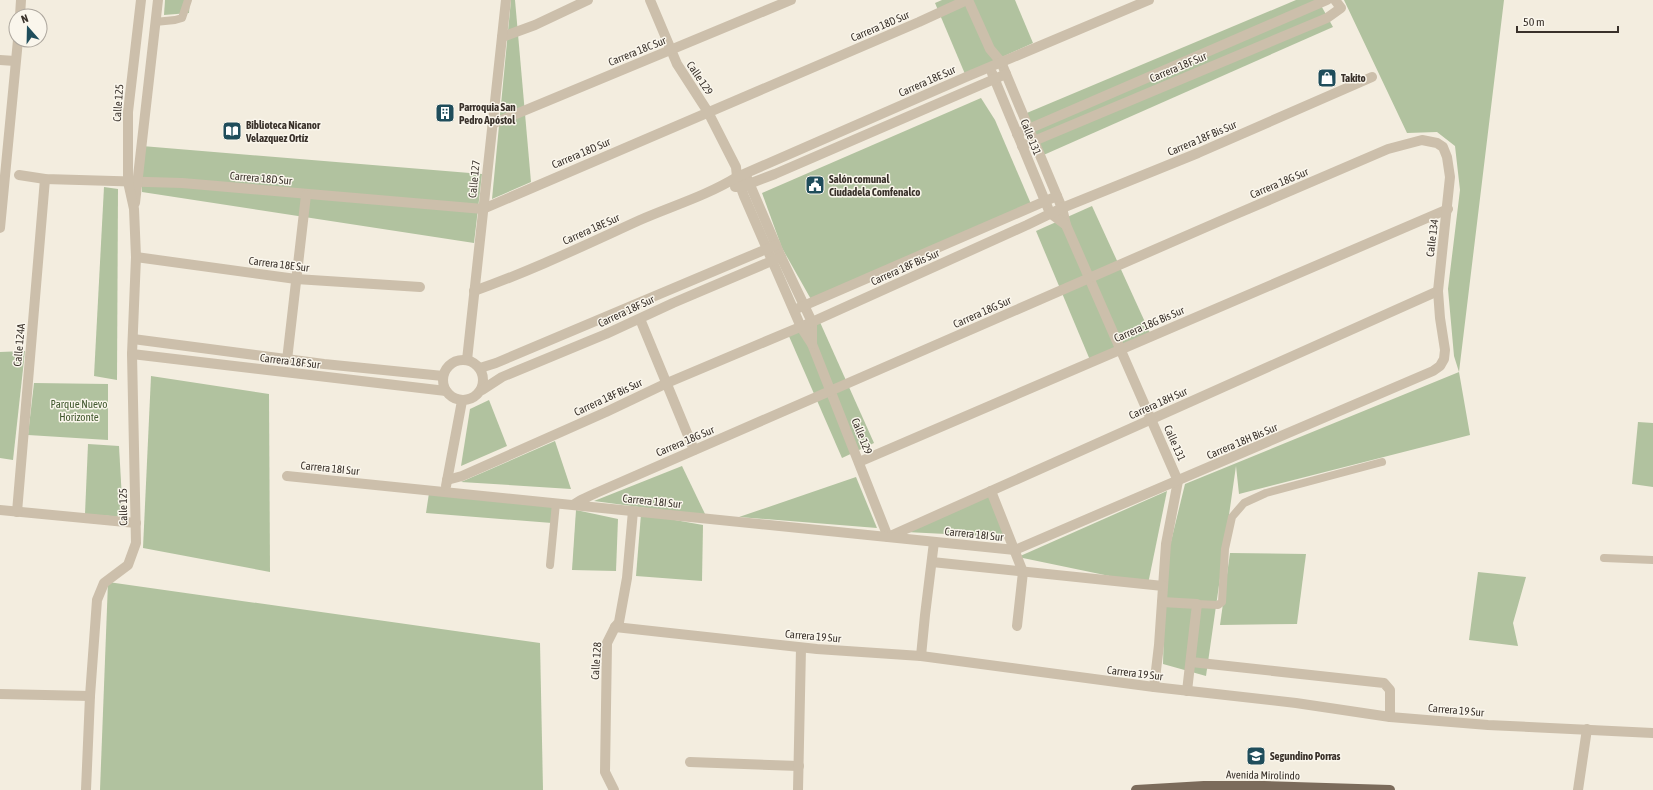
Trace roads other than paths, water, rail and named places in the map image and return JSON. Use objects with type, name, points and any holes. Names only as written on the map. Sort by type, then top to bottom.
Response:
[{"type":"main road","name":"Avenida Mirolindo","points":[[1136,790],[1204,786],[1264,786],[1390,790]]},
{"type":"street","name":"Calle 125","points":[[86,790],[95,612],[98,596],[104,583],[128,565],[136,543],[132,354],[136,257],[128,112],[141,0]]},
{"type":"street","name":"Calle 125","points":[[133,182],[144,112],[158,0]]},
{"type":"street","name":"Calle 127","points":[[467,360],[506,0]]},
{"type":"street","points":[[502,37],[535,25],[588,0]]},
{"type":"street","name":"Calle 129","points":[[650,0],[676,64],[708,112],[776,245],[776,259],[794,310],[801,327],[812,344],[888,537]]},
{"type":"street","name":"Carrera 18C Sur","points":[[492,124],[791,0]]},
{"type":"street","name":"Carrera 18D Sur","points":[[19,175],[44,179],[182,183],[483,209],[967,0]]},
{"type":"street","name":"Calle 131","points":[[967,0],[990,49],[1001,62],[1062,208],[1066,225],[1178,480]]},
{"type":"street","name":"Carrera 18E Sur","points":[[474,291],[515,276],[641,220],[717,189],[1001,62],[1149,0]]},
{"type":"street","name":"Carrera 18F Sur","points":[[1017,134],[1327,0]]},
{"type":"street","name":"Carrera 18F Sur","points":[[1022,146],[1327,18],[1338,4]]},
{"type":"street","points":[[0,228],[5,127],[17,48]]},
{"type":"street","name":"Calle 131","points":[[990,49],[990,67],[1045,202],[1050,213],[1066,225]]},
{"type":"street","points":[[0,60],[16,62]]},
{"type":"street","name":"Carrera 18E Sur","points":[[742,177],[775,174],[1006,74]]},
{"type":"street","name":"Carrera 18F Bis Sur","points":[[447,480],[462,476],[667,383],[801,327],[1027,225],[1050,213],[1248,132],[1372,77]]},
{"type":"street","name":"Calle 134","points":[[1402,145],[1422,140],[1436,142],[1443,147],[1447,157],[1450,177],[1448,209],[1438,291],[1445,350],[1444,359],[1440,366],[1433,371]]},
{"type":"street","name":"Carrera 18G Sur","points":[[573,505],[586,497],[831,392],[1089,278],[1381,152],[1402,145]]},
{"type":"street","name":"Calle 129","points":[[742,177],[766,248],[776,259],[805,305],[812,322],[812,344]]},
{"type":"street","name":"Calle 124A","points":[[17,512],[44,179]]},
{"type":"street","name":"Carrera 18D Sur","points":[[182,183],[446,207]]},
{"type":"street","points":[[287,360],[306,195]]},
{"type":"street","name":"Carrera 18F Bis Sur","points":[[794,310],[1057,196]]},
{"type":"street","name":"Carrera 18G Bis Sur","points":[[859,462],[1448,209]]},
{"type":"street","name":"Carrera 18F Sur","points":[[480,368],[496,363],[634,306],[776,245]]},
{"type":"street","name":"Carrera 18E Sur","points":[[136,257],[296,279],[420,287]]},
{"type":"street","name":"Carrera 18F Sur","points":[[482,390],[502,377],[606,334],[673,303],[776,259]]},
{"type":"street","name":"Carrera 18H Sur","points":[[888,537],[1438,291]]},
{"type":"street","points":[[640,319],[694,450]]},
{"type":"street","name":"Carrera 18F Sur","points":[[133,339],[287,360],[443,376]]},
{"type":"street","name":"Carrera 18F Sur","points":[[132,354],[446,391]]},
{"type":"street","points":[[467,360],[480,368],[484,379],[482,390],[474,398],[462,401],[451,396],[446,391],[443,376],[446,370],[455,362],[467,360]]},
{"type":"street","name":"Carrera 18H Bis Sur","points":[[1015,550],[1433,371]]},
{"type":"street","points":[[444,492],[462,401]]},
{"type":"street","name":"Carrera 18I Sur","points":[[287,476],[1015,550]]},
{"type":"street","points":[[1154,687],[1166,544],[1178,480]]},
{"type":"street","points":[[991,491],[1023,572],[1017,626]]},
{"type":"street","points":[[0,510],[136,523]]},
{"type":"street","name":"Calle 128","points":[[614,790],[605,772],[607,643],[615,627],[620,622],[627,578],[633,511]]},
{"type":"street","points":[[922,656],[925,615],[934,542]]},
{"type":"street","points":[[932,562],[1163,586]]},
{"type":"street","points":[[1162,602],[1197,604],[1187,691]]},
{"type":"street","name":"Carrera 19 Sur","points":[[615,627],[801,648],[922,656],[1154,687],[1296,703],[1390,717],[1488,725],[1653,733]]},
{"type":"street","points":[[798,790],[801,648]]},
{"type":"street","points":[[1191,662],[1384,683],[1390,690],[1390,717]]},
{"type":"street","points":[[0,694],[90,696]]},
{"type":"street","points":[[1578,790],[1587,729]]},
{"type":"street","points":[[690,762],[799,766]]},
{"type":"lane","points":[[155,22],[182,18],[188,0]]},
{"type":"lane","points":[[1197,604],[1218,605],[1222,602],[1225,549],[1232,517],[1244,503],[1266,493],[1382,462]]},
{"type":"lane","points":[[550,565],[556,503]]},
{"type":"lane","points":[[1604,558],[1653,560]]},
{"type":"place","name":"Takito","points":[[1327,78]]},
{"type":"place","name":"Parroquia San Pedro Apóstol","points":[[445,113]]},
{"type":"place","name":"Biblioteca Nicanor Velazquez Ortíz","points":[[232,131]]},
{"type":"place","name":"Salón comunal Ciudadela Comfenalco","points":[[815,185]]},
{"type":"place","name":"Segundino Porras","points":[[1256,756]]},
{"type":"park label","name":"Parque Nuevo Horizonte","points":[[79,410]]}]
